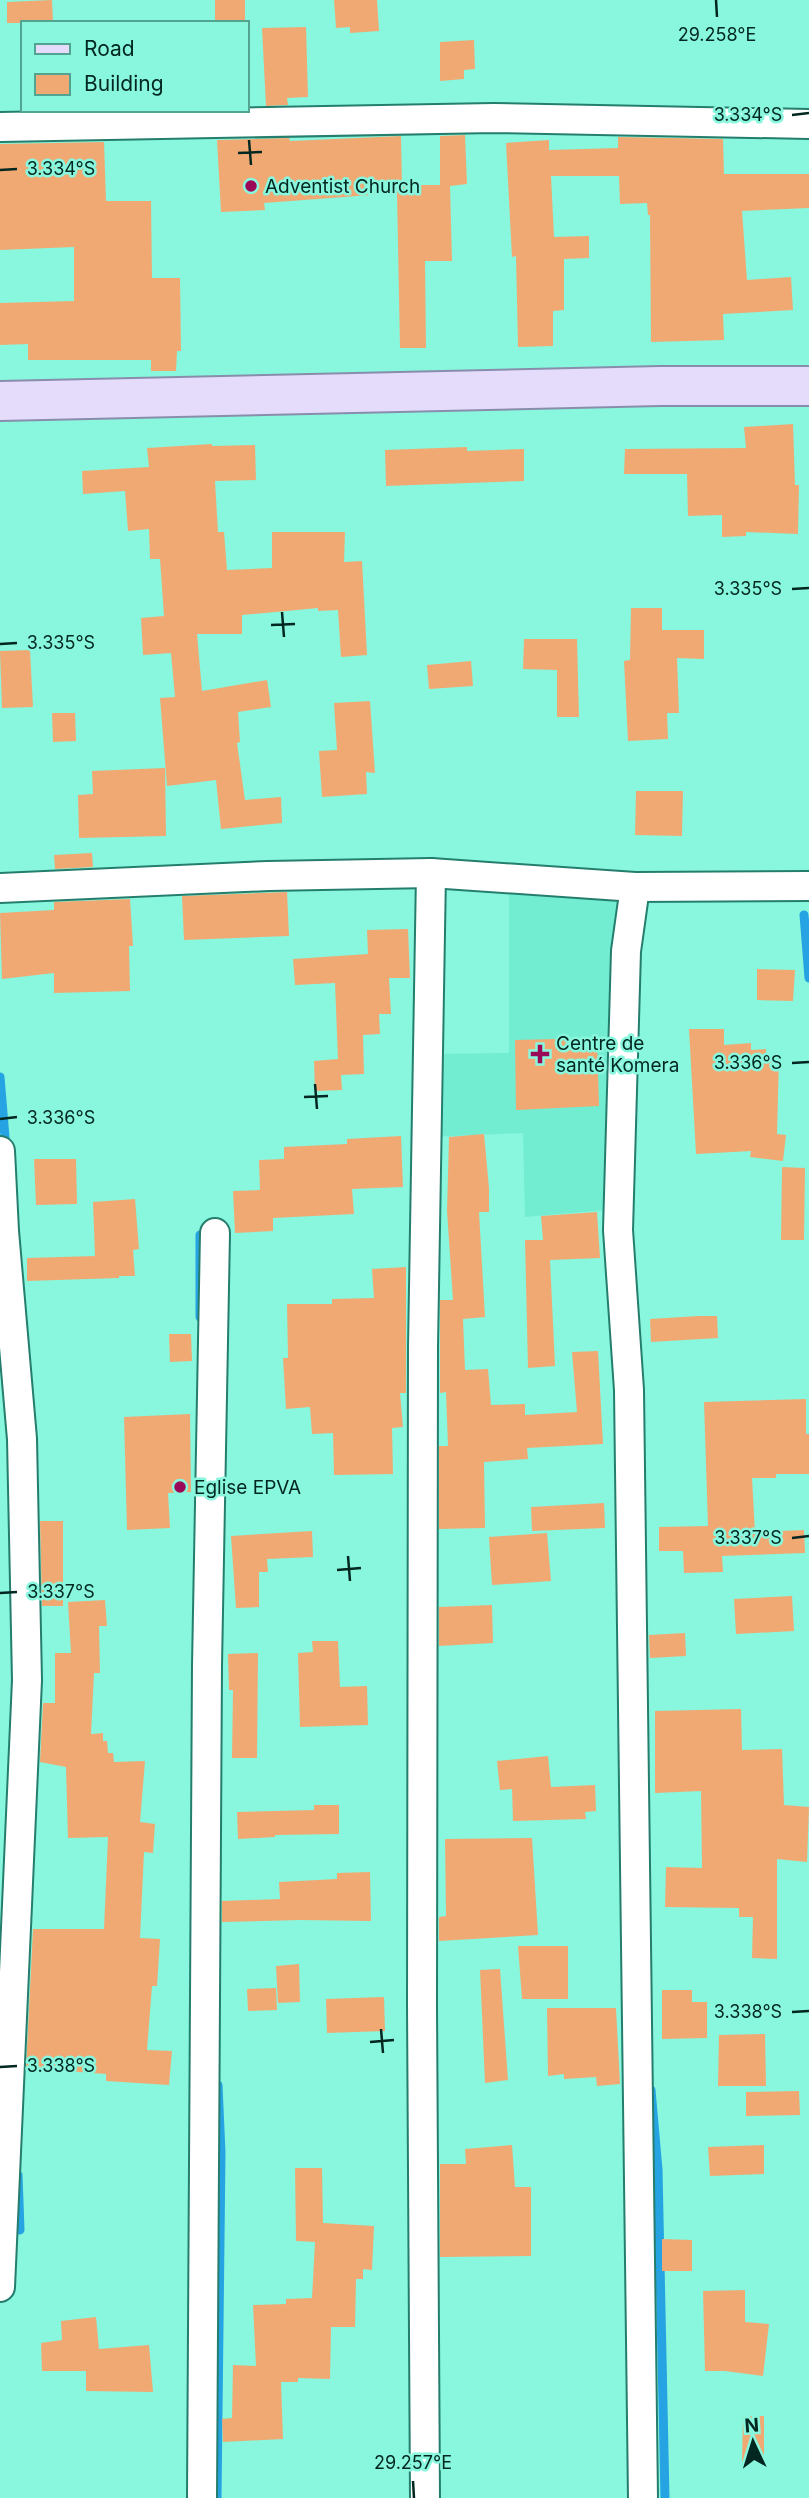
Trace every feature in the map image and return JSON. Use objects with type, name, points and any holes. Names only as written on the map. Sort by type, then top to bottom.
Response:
[{"type":"main road","points":[[0,401],[660,386],[809,386]]},
{"type":"street","points":[[0,127],[494,118],[809,124]]},
{"type":"street","points":[[425,2498],[422,2032],[423,1347],[431,873]]},
{"type":"street","points":[[0,888],[268,876],[431,873],[635,887],[809,887]]},
{"type":"street","points":[[635,887],[626,951],[618,1230],[628,1390],[643,2498]]},
{"type":"street","points":[[0,1151],[4,1231],[22,1439],[27,1680],[0,2287]]},
{"type":"street","points":[[202,2498],[207,1666],[215,1233]]},
{"type":"shaded area","name":"Centre de santé Komera","points":[[509,891],[617,897],[616,991],[605,1210],[525,1217],[523,1133],[429,1137],[430,1054],[509,1053]]},
{"type":"building","points":[[52,0],[53,21],[7,23],[7,2]]},
{"type":"building","points":[[215,0],[245,0],[245,21],[215,21]]},
{"type":"building","points":[[334,0],[377,0],[379,31],[350,33],[350,27],[336,28]]},
{"type":"building","points":[[306,27],[308,97],[287,98],[288,105],[266,106],[262,28]]},
{"type":"building","points":[[474,40],[475,69],[464,70],[464,79],[440,81],[440,42]]},
{"type":"building","points":[[465,135],[467,184],[450,186],[452,261],[425,261],[426,348],[400,348],[397,193],[264,203],[265,210],[221,212],[217,140],[289,138],[290,141],[401,136],[402,185],[440,185],[440,136]]},
{"type":"building","points":[[618,137],[723,139],[724,174],[809,174],[809,208],[742,211],[747,280],[791,277],[793,310],[723,314],[724,340],[651,342],[650,215],[647,203],[620,204],[619,176],[551,176],[554,237],[589,236],[589,258],[564,259],[564,310],[553,311],[553,346],[518,347],[516,256],[512,257],[506,143],[549,140],[549,150],[618,148]]},
{"type":"building","points":[[104,142],[106,201],[151,201],[152,278],[180,278],[181,351],[177,351],[176,371],[151,371],[151,360],[28,360],[28,344],[0,345],[0,303],[74,301],[74,247],[0,250],[0,144]]},
{"type":"building","points":[[793,424],[795,485],[799,485],[798,534],[746,532],[746,536],[722,537],[722,515],[688,516],[687,474],[624,474],[625,449],[746,448],[744,427]]},
{"type":"building","points":[[212,444],[255,445],[256,480],[215,481],[218,532],[224,532],[227,570],[272,568],[272,532],[345,532],[344,562],[362,561],[367,655],[341,657],[338,610],[318,611],[318,608],[242,615],[242,634],[197,634],[202,691],[267,680],[271,707],[238,712],[240,742],[237,743],[245,800],[281,797],[282,823],[221,829],[216,780],[167,786],[160,698],[175,697],[171,653],[143,655],[141,618],[164,616],[160,559],[150,559],[149,529],[128,531],[125,491],[83,494],[82,471],[149,467],[147,448]]},
{"type":"building","points":[[467,447],[467,451],[524,449],[524,481],[386,486],[385,450]]},
{"type":"building","points":[[631,608],[662,608],[662,630],[704,630],[704,659],[677,658],[679,713],[667,713],[668,739],[628,741],[624,661],[630,660]]},
{"type":"building","points":[[524,639],[577,639],[579,717],[557,717],[557,670],[523,669]]},
{"type":"building","points":[[30,650],[33,707],[2,708],[0,651]]},
{"type":"building","points":[[471,661],[473,686],[429,689],[427,665]]},
{"type":"building","points":[[370,701],[375,773],[366,772],[367,794],[322,797],[319,751],[337,750],[334,703]]},
{"type":"building","points":[[52,713],[75,713],[76,741],[53,742]]},
{"type":"building","points":[[165,768],[166,836],[79,838],[78,795],[93,794],[92,771]]},
{"type":"building","points":[[636,791],[683,791],[682,836],[635,835]]},
{"type":"building","points":[[92,853],[93,867],[55,869],[54,855]]},
{"type":"building","points":[[287,892],[289,936],[184,940],[182,896]]},
{"type":"building","points":[[130,899],[133,946],[129,946],[130,991],[54,993],[54,973],[2,979],[0,913],[54,910],[54,902]]},
{"type":"building","points":[[408,929],[410,978],[389,978],[391,1014],[379,1014],[380,1034],[363,1035],[364,1074],[341,1075],[342,1090],[315,1091],[314,1061],[338,1059],[335,983],[295,985],[293,959],[368,954],[367,930]]},
{"type":"building","points":[[757,969],[795,970],[793,1001],[757,1000]]},
{"type":"building","points":[[689,1029],[724,1029],[724,1045],[751,1043],[751,1050],[766,1049],[766,1058],[779,1058],[777,1134],[786,1135],[783,1161],[750,1157],[751,1151],[696,1154]]},
{"type":"building","points":[[597,1038],[599,1106],[516,1110],[515,1040]]},
{"type":"building","points":[[484,1134],[489,1212],[479,1212],[485,1317],[463,1319],[465,1370],[488,1369],[491,1405],[525,1404],[525,1415],[577,1412],[572,1352],[598,1351],[603,1444],[527,1448],[528,1459],[484,1462],[485,1528],[439,1529],[439,1446],[448,1446],[446,1392],[440,1393],[440,1300],[453,1300],[447,1211],[449,1137]]},
{"type":"building","points":[[401,1136],[403,1187],[352,1189],[354,1214],[273,1218],[273,1231],[235,1233],[233,1191],[260,1190],[259,1160],[284,1159],[284,1147],[347,1144],[347,1139]]},
{"type":"building","points":[[34,1159],[76,1159],[77,1204],[36,1205]]},
{"type":"building","points":[[782,1167],[805,1168],[804,1240],[781,1240]]},
{"type":"building","points":[[135,1199],[139,1249],[133,1250],[135,1276],[27,1281],[27,1258],[95,1256],[93,1202]]},
{"type":"building","points":[[597,1212],[600,1258],[550,1260],[555,1366],[528,1368],[525,1240],[543,1240],[541,1216]]},
{"type":"building","points":[[406,1267],[406,1393],[400,1393],[403,1427],[392,1428],[393,1474],[334,1475],[333,1433],[312,1434],[310,1407],[286,1409],[283,1358],[288,1358],[287,1304],[332,1304],[332,1299],[374,1298],[372,1269]]},
{"type":"building","points":[[717,1316],[718,1338],[651,1342],[650,1319]]},
{"type":"building","points":[[169,1334],[191,1334],[192,1361],[170,1362]]},
{"type":"building","points":[[806,1399],[809,1474],[776,1474],[776,1478],[752,1478],[755,1532],[804,1530],[805,1553],[722,1556],[723,1572],[684,1573],[683,1551],[659,1551],[659,1527],[708,1526],[704,1402]]},
{"type":"building","points":[[190,1414],[191,1492],[168,1493],[170,1528],[127,1530],[124,1417]]},
{"type":"building","points":[[604,1503],[605,1528],[532,1531],[531,1507]]},
{"type":"building","points":[[40,1521],[63,1521],[63,1606],[42,1606]]},
{"type":"building","points":[[312,1531],[313,1557],[267,1559],[268,1572],[259,1572],[259,1607],[236,1608],[231,1536]]},
{"type":"building","points":[[547,1533],[551,1581],[492,1585],[489,1537]]},
{"type":"building","points":[[792,1596],[794,1631],[736,1634],[734,1599]]},
{"type":"building","points":[[105,1600],[107,1626],[99,1626],[100,1673],[94,1673],[91,1734],[103,1733],[103,1741],[107,1741],[108,1753],[113,1753],[114,1762],[145,1761],[140,1822],[155,1824],[153,1853],[144,1852],[140,1938],[160,1939],[157,1986],[152,1986],[147,2050],[172,2051],[169,2085],[106,2081],[106,2074],[26,2068],[33,1929],[104,1929],[108,1837],[68,1838],[66,1767],[40,1762],[43,1703],[55,1703],[55,1653],[71,1653],[68,1602]]},
{"type":"building","points":[[492,1605],[493,1643],[439,1646],[439,1607]]},
{"type":"building","points":[[685,1633],[686,1656],[650,1658],[649,1635]]},
{"type":"building","points":[[312,1641],[338,1641],[340,1687],[367,1686],[368,1725],[300,1727],[298,1653],[313,1652]]},
{"type":"building","points":[[258,1653],[257,1758],[232,1758],[233,1690],[229,1690],[228,1654]]},
{"type":"building","points":[[741,1709],[742,1750],[782,1749],[784,1805],[809,1807],[807,1862],[777,1859],[777,1959],[752,1958],[753,1917],[739,1917],[739,1908],[665,1907],[666,1867],[702,1868],[701,1791],[655,1793],[655,1711]]},
{"type":"building","points":[[548,1756],[551,1787],[595,1785],[596,1811],[585,1812],[586,1819],[513,1821],[512,1789],[500,1790],[497,1761]]},
{"type":"building","points":[[314,1805],[339,1805],[339,1834],[275,1835],[238,1839],[237,1812],[314,1810]]},
{"type":"building","points":[[532,1838],[538,1935],[439,1941],[439,1917],[446,1916],[445,1839]]},
{"type":"building","points":[[370,1872],[371,1921],[222,1922],[222,1901],[280,1899],[279,1882],[337,1879],[337,1873]]},
{"type":"building","points":[[518,1946],[568,1946],[568,1999],[522,1999]]},
{"type":"building","points":[[299,1964],[300,2002],[278,2003],[276,1966]]},
{"type":"building","points":[[500,1969],[508,2080],[485,2083],[480,1970]]},
{"type":"building","points":[[276,1988],[277,2010],[248,2011],[247,1989]]},
{"type":"building","points":[[662,1990],[692,1990],[692,2002],[707,2002],[707,2038],[662,2039]]},
{"type":"building","points":[[384,1997],[385,2031],[327,2033],[326,1999]]},
{"type":"building","points":[[547,2008],[616,2008],[620,2084],[597,2086],[596,2077],[564,2079],[564,2074],[548,2076]]},
{"type":"building","points":[[765,2034],[766,2086],[718,2086],[719,2035]]},
{"type":"building","points":[[799,2091],[800,2115],[746,2116],[746,2092]]},
{"type":"building","points":[[512,2145],[515,2187],[531,2187],[531,2256],[440,2257],[440,2164],[466,2164],[465,2149]]},
{"type":"building","points":[[764,2145],[764,2174],[710,2176],[708,2147]]},
{"type":"building","points":[[295,2168],[322,2168],[323,2223],[374,2226],[372,2270],[363,2269],[363,2279],[356,2279],[355,2327],[331,2327],[330,2379],[298,2378],[298,2382],[281,2382],[283,2439],[223,2442],[222,2419],[232,2418],[233,2365],[256,2366],[253,2305],[286,2304],[286,2299],[312,2298],[315,2242],[296,2241]]},
{"type":"building","points":[[662,2239],[692,2240],[692,2271],[662,2271]]},
{"type":"building","points":[[745,2290],[745,2322],[769,2324],[763,2376],[705,2371],[703,2291]]},
{"type":"building","points":[[96,2317],[99,2349],[149,2345],[153,2392],[86,2391],[86,2371],[42,2371],[41,2343],[62,2340],[61,2321]]},
{"type":"building","points":[[743,2416],[764,2416],[764,2461],[742,2461]]},
{"type":"waterway","points":[[804,915],[809,978]]},
{"type":"waterway","points":[[0,1077],[6,1149]]},
{"type":"waterway","points":[[200,1235],[200,1317]]},
{"type":"waterway","points":[[217,2498],[221,2153],[218,2085]]},
{"type":"waterway","points":[[651,2090],[658,2170],[665,2498]]},
{"type":"waterway","points":[[18,2175],[20,2230]]},
{"type":"place","name":"Adventist Church","points":[[251,186]]},
{"type":"place","name":"Centre de santé Komera","points":[[540,1054]]},
{"type":"place","name":"Eglise EPVA","points":[[180,1487]]}]
